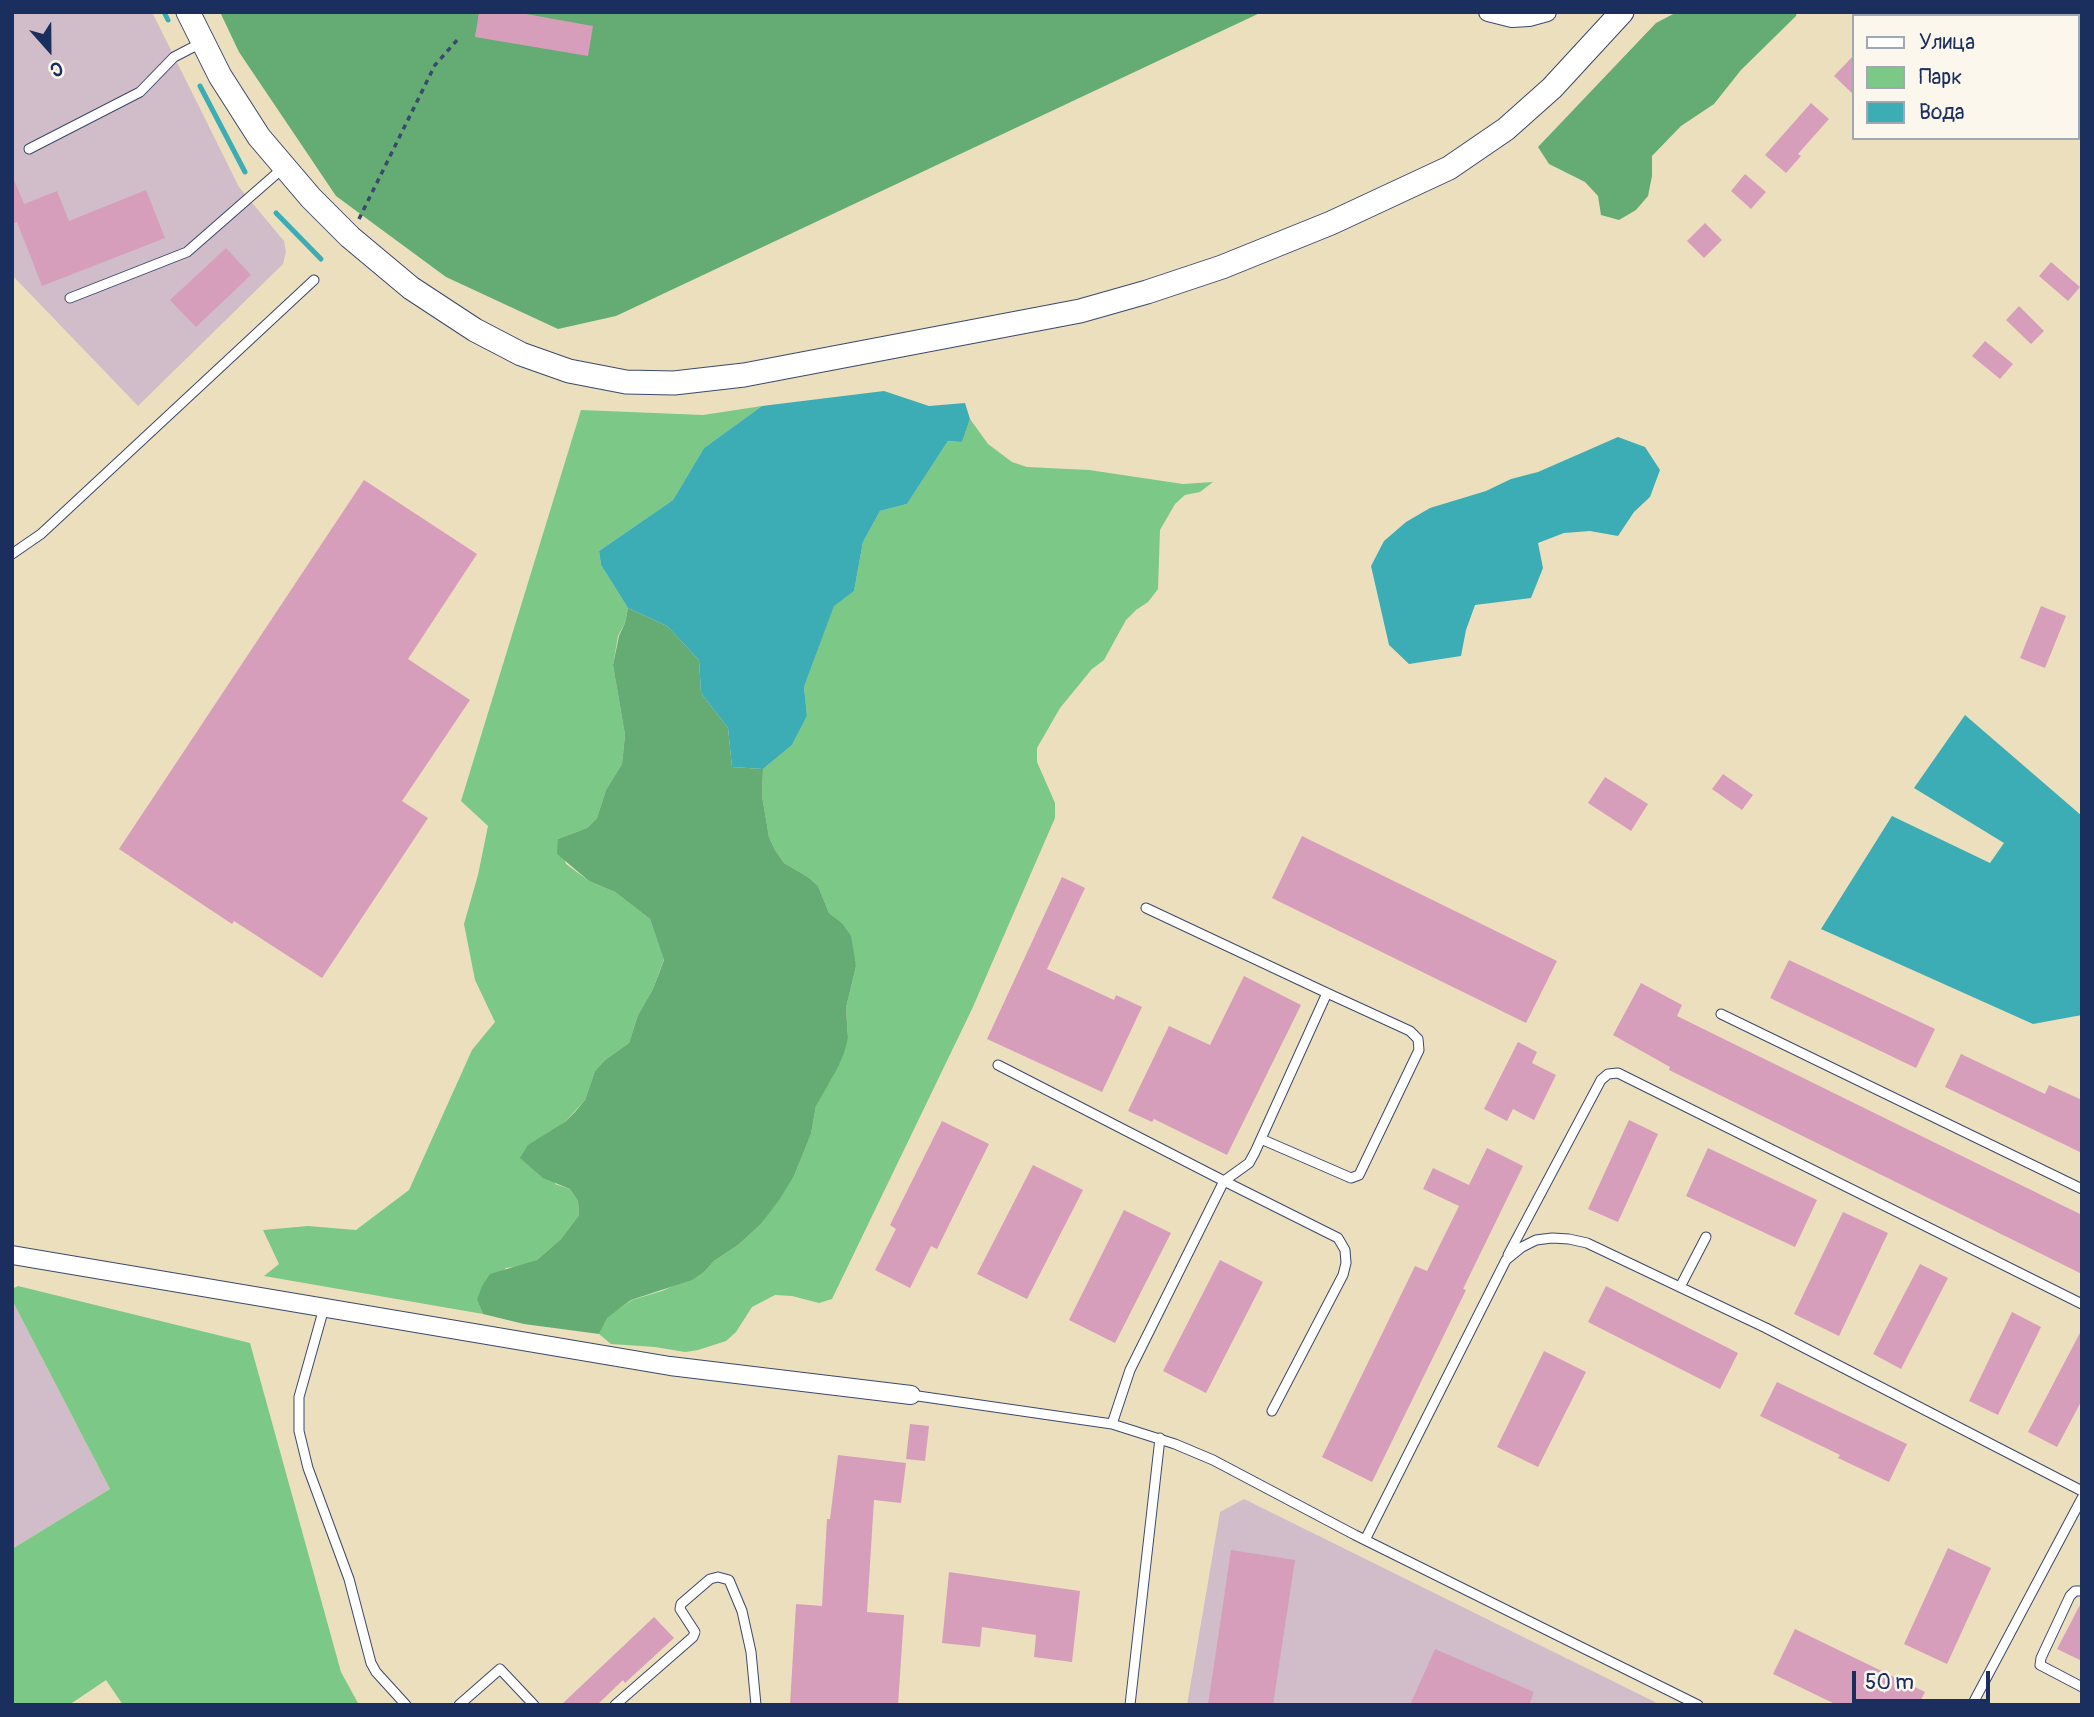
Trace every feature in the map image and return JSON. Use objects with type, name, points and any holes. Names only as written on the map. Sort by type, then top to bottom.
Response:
[{"type":"street","points":[[188,12],[220,76],[259,137],[311,198],[350,237],[411,288],[475,330],[521,354],[557,367],[626,382],[674,383],[744,375],[1080,311],[1222,267],[1331,223],[1449,168],[1506,130],[1552,89],[1622,12]]},
{"type":"street","points":[[1488,12],[1512,18],[1536,14]]},
{"type":"street","points":[[12,1255],[670,1366],[911,1395]]},
{"type":"lane","points":[[29,149],[140,92],[174,57],[203,42]]},
{"type":"lane","points":[[70,298],[187,252],[284,167]]},
{"type":"lane","points":[[12,554],[41,534],[314,280]]},
{"type":"lane","points":[[1146,908],[1410,1031],[1418,1039],[1419,1050],[1359,1175],[1351,1178],[1261,1139]]},
{"type":"lane","points":[[1112,1424],[1130,1370],[1224,1181],[1249,1163],[1327,993]]},
{"type":"lane","points":[[1721,1014],[2082,1189]]},
{"type":"lane","points":[[998,1065],[1338,1238],[1345,1250],[1343,1275],[1272,1411]]},
{"type":"lane","points":[[1365,1540],[1506,1260],[1601,1080],[1608,1074],[1618,1073],[2082,1304]]},
{"type":"lane","points":[[1680,1287],[1706,1237]]},
{"type":"lane","points":[[1506,1260],[1536,1240],[1569,1239],[1587,1243],[1766,1328],[2082,1491]]},
{"type":"lane","points":[[324,1308],[299,1397],[299,1431],[308,1468],[349,1579],[371,1663],[405,1705]]},
{"type":"lane","points":[[911,1395],[1112,1424],[1160,1438],[1213,1460],[1365,1540],[1698,1705]]},
{"type":"lane","points":[[1130,1705],[1160,1438]]},
{"type":"lane","points":[[1972,1705],[2082,1498]]},
{"type":"lane","points":[[615,1705],[693,1637],[695,1632],[680,1609],[681,1604],[710,1579],[718,1577],[729,1580],[742,1611],[751,1652],[756,1705]]},
{"type":"lane","points":[[2082,1591],[2075,1591],[2070,1596],[2040,1658],[2040,1665],[2082,1687]]},
{"type":"lane","points":[[459,1705],[500,1669],[534,1705]]},
{"type":"path","points":[[350,237],[435,65],[458,39]]},
{"type":"shaded area","points":[[18,12],[152,12],[239,187],[284,241],[286,252],[283,264],[138,406],[12,275],[12,15]]},
{"type":"shaded area","points":[[12,1300],[110,1489],[12,1549]]},
{"type":"shaded area","points":[[1244,1499],[1661,1705],[1187,1705],[1220,1512]]},
{"type":"green space","points":[[220,12],[1262,12],[616,316],[558,329],[446,277],[336,196],[239,52]]},
{"type":"green space","points":[[1677,12],[1797,12],[1741,70],[1714,104],[1681,126],[1652,156],[1648,196],[1636,210],[1619,220],[1601,215],[1598,196],[1585,182],[1549,164],[1538,147],[1656,23]]},
{"type":"green space","points":[[762,406],[704,448],[673,500],[599,551],[601,565],[628,608],[625,623],[618,636],[613,665],[625,735],[622,764],[606,790],[597,818],[587,828],[558,839],[566,864],[589,881],[615,892],[650,919],[664,959],[653,989],[638,1015],[629,1043],[605,1060],[595,1071],[585,1100],[565,1122],[555,1184],[570,1189],[578,1201],[579,1215],[561,1239],[537,1260],[506,1268],[477,1300],[483,1314],[264,1276],[279,1264],[263,1230],[308,1226],[356,1230],[409,1190],[472,1050],[495,1022],[475,980],[464,924],[488,826],[461,801],[581,410],[703,415]]},
{"type":"green space","points":[[970,419],[988,444],[1012,462],[1027,467],[1089,470],[1183,484],[1213,482],[1200,492],[1185,495],[1175,504],[1160,530],[1158,589],[1148,602],[1126,620],[1104,660],[1092,669],[1060,708],[1037,748],[1037,762],[1055,803],[1055,818],[972,1009],[832,1299],[819,1303],[775,1295],[752,1307],[736,1332],[726,1341],[698,1350],[685,1352],[611,1344],[599,1334],[606,1318],[632,1300],[662,1291],[704,1272],[761,1224],[794,1176],[811,1134],[816,1106],[848,1038],[846,1008],[856,966],[842,923],[829,913],[818,886],[784,863],[775,850],[769,837],[762,796],[763,769],[792,745],[807,716],[804,687],[834,605],[854,591],[863,542],[880,511],[907,504],[948,441],[962,442]]},
{"type":"green space","points":[[628,608],[667,626],[699,660],[701,693],[728,728],[732,767],[763,769],[762,796],[769,837],[775,850],[784,863],[818,886],[829,913],[842,923],[851,936],[856,966],[846,1008],[848,1038],[844,1053],[816,1106],[811,1134],[794,1176],[779,1200],[761,1224],[704,1272],[692,1280],[631,1300],[607,1318],[599,1334],[524,1324],[483,1314],[477,1300],[490,1274],[537,1260],[561,1239],[579,1215],[578,1201],[570,1189],[543,1178],[520,1158],[528,1145],[565,1122],[575,1112],[585,1100],[595,1071],[605,1060],[629,1043],[638,1015],[653,989],[664,960],[650,919],[615,892],[589,881],[557,854],[558,839],[587,828],[597,818],[606,790],[622,764],[625,735],[613,665]]},
{"type":"green space","points":[[18,1286],[250,1343],[341,1672],[359,1705],[123,1705],[106,1680],[69,1705],[12,1705],[12,1549],[110,1489],[12,1300],[12,1289]]},
{"type":"water","points":[[884,391],[929,406],[965,403],[970,419],[962,442],[948,441],[907,504],[880,511],[863,542],[854,591],[834,606],[804,687],[807,716],[792,745],[763,769],[732,767],[728,728],[701,693],[699,660],[667,626],[628,608],[601,565],[599,551],[673,500],[704,448],[762,406]]},
{"type":"water","points":[[1618,437],[1645,447],[1660,470],[1650,497],[1634,512],[1618,536],[1590,531],[1564,533],[1538,543],[1543,568],[1531,598],[1475,605],[1461,656],[1409,664],[1389,645],[1371,566],[1384,541],[1406,522],[1430,508],[1538,472]]},
{"type":"water","points":[[1965,715],[2082,816],[2082,1015],[2033,1024],[1821,929],[1892,816],[1990,863],[2004,843],[1914,788]]},
{"type":"building","points":[[479,12],[515,12],[593,26],[588,56],[475,37]]},
{"type":"building","points":[[1853,56],[1853,94],[1834,76]]},
{"type":"building","points":[[1811,103],[1829,119],[1798,154],[1801,156],[1786,173],[1765,155]]},
{"type":"building","points":[[1745,174],[1766,192],[1751,209],[1731,191]]},
{"type":"building","points":[[12,175],[24,204],[57,191],[69,221],[146,190],[165,238],[42,286],[17,222],[12,224]]},
{"type":"building","points":[[1705,223],[1722,240],[1704,258],[1687,241]]},
{"type":"building","points":[[226,248],[251,275],[196,327],[170,300]]},
{"type":"building","points":[[2051,262],[2080,287],[2068,301],[2039,276]]},
{"type":"building","points":[[2019,306],[2044,331],[2031,344],[2006,320]]},
{"type":"building","points":[[1985,341],[2013,364],[2000,379],[1972,356]]},
{"type":"building","points":[[364,480],[477,554],[408,659],[470,700],[402,801],[428,818],[322,978],[234,921],[232,924],[119,849]]},
{"type":"building","points":[[2041,606],[2066,616],[2045,668],[2020,658]]},
{"type":"building","points":[[1723,774],[1753,795],[1742,810],[1712,789]]},
{"type":"building","points":[[1605,777],[1648,804],[1631,831],[1588,803]]},
{"type":"building","points":[[1302,836],[1557,961],[1526,1023],[1272,898]]},
{"type":"building","points":[[1062,877],[1085,888],[1047,969],[1114,1000],[1116,995],[1142,1007],[1102,1092],[987,1039]]},
{"type":"building","points":[[1789,960],[1935,1029],[1916,1068],[1770,998]]},
{"type":"building","points":[[1244,976],[1301,1005],[1227,1155],[1154,1119],[1152,1122],[1128,1111],[1169,1026],[1210,1045]]},
{"type":"building","points":[[1641,983],[1682,1005],[1677,1016],[2082,1215],[2082,1274],[1669,1070],[1670,1067],[1613,1035]]},
{"type":"building","points":[[1518,1042],[1537,1052],[1532,1063],[1556,1075],[1534,1120],[1513,1109],[1507,1121],[1484,1109]]},
{"type":"building","points":[[1961,1054],[2045,1094],[2049,1085],[2082,1100],[2082,1153],[1945,1087]]},
{"type":"building","points":[[1629,1120],[1658,1134],[1618,1222],[1588,1209]]},
{"type":"building","points":[[942,1121],[989,1144],[937,1249],[931,1246],[910,1288],[875,1270],[896,1229],[890,1225]]},
{"type":"building","points":[[1487,1148],[1523,1166],[1372,1482],[1322,1457],[1415,1266],[1427,1271],[1459,1206],[1423,1189],[1433,1168],[1469,1185]]},
{"type":"building","points":[[1708,1148],[1817,1200],[1795,1247],[1686,1196]]},
{"type":"building","points":[[1033,1165],[1083,1190],[1027,1299],[977,1274]]},
{"type":"building","points":[[1124,1210],[1171,1233],[1115,1343],[1069,1320]]},
{"type":"building","points":[[1843,1212],[1888,1233],[1839,1336],[1794,1314]]},
{"type":"building","points":[[1220,1260],[1263,1282],[1206,1393],[1163,1371]]},
{"type":"building","points":[[1920,1264],[1948,1278],[1901,1369],[1873,1354]]},
{"type":"building","points":[[1606,1286],[1738,1353],[1720,1389],[1588,1322]]},
{"type":"building","points":[[2012,1312],[2041,1327],[1998,1415],[1969,1401]]},
{"type":"building","points":[[2082,1329],[2082,1400],[2057,1447],[2028,1432]]},
{"type":"building","points":[[1544,1351],[1586,1372],[1538,1467],[1497,1447]]},
{"type":"building","points":[[1777,1382],[1907,1444],[1889,1482],[1760,1416]]},
{"type":"building","points":[[910,1424],[929,1426],[925,1461],[906,1459]]},
{"type":"building","points":[[838,1455],[906,1463],[901,1503],[874,1500],[867,1612],[904,1615],[898,1705],[790,1705],[796,1604],[822,1606],[827,1519],[830,1519]]},
{"type":"building","points":[[1948,1548],[1991,1568],[1947,1664],[1904,1644]]},
{"type":"building","points":[[1231,1550],[1295,1560],[1273,1705],[1208,1705]]},
{"type":"building","points":[[949,1572],[1080,1591],[1072,1662],[1034,1657],[1036,1635],[982,1627],[980,1647],[942,1643]]},
{"type":"building","points":[[2082,1601],[2082,1661],[2057,1649]]},
{"type":"building","points":[[654,1617],[674,1638],[597,1705],[561,1705]]},
{"type":"building","points":[[1795,1629],[1925,1692],[1918,1705],[1837,1705],[1773,1674]]},
{"type":"building","points":[[1435,1649],[1534,1692],[1529,1705],[1410,1705]]},
{"type":"waterway","points":[[164,12],[168,20]]},
{"type":"waterway","points":[[200,86],[245,172]]},
{"type":"waterway","points":[[276,213],[321,259]]}]
